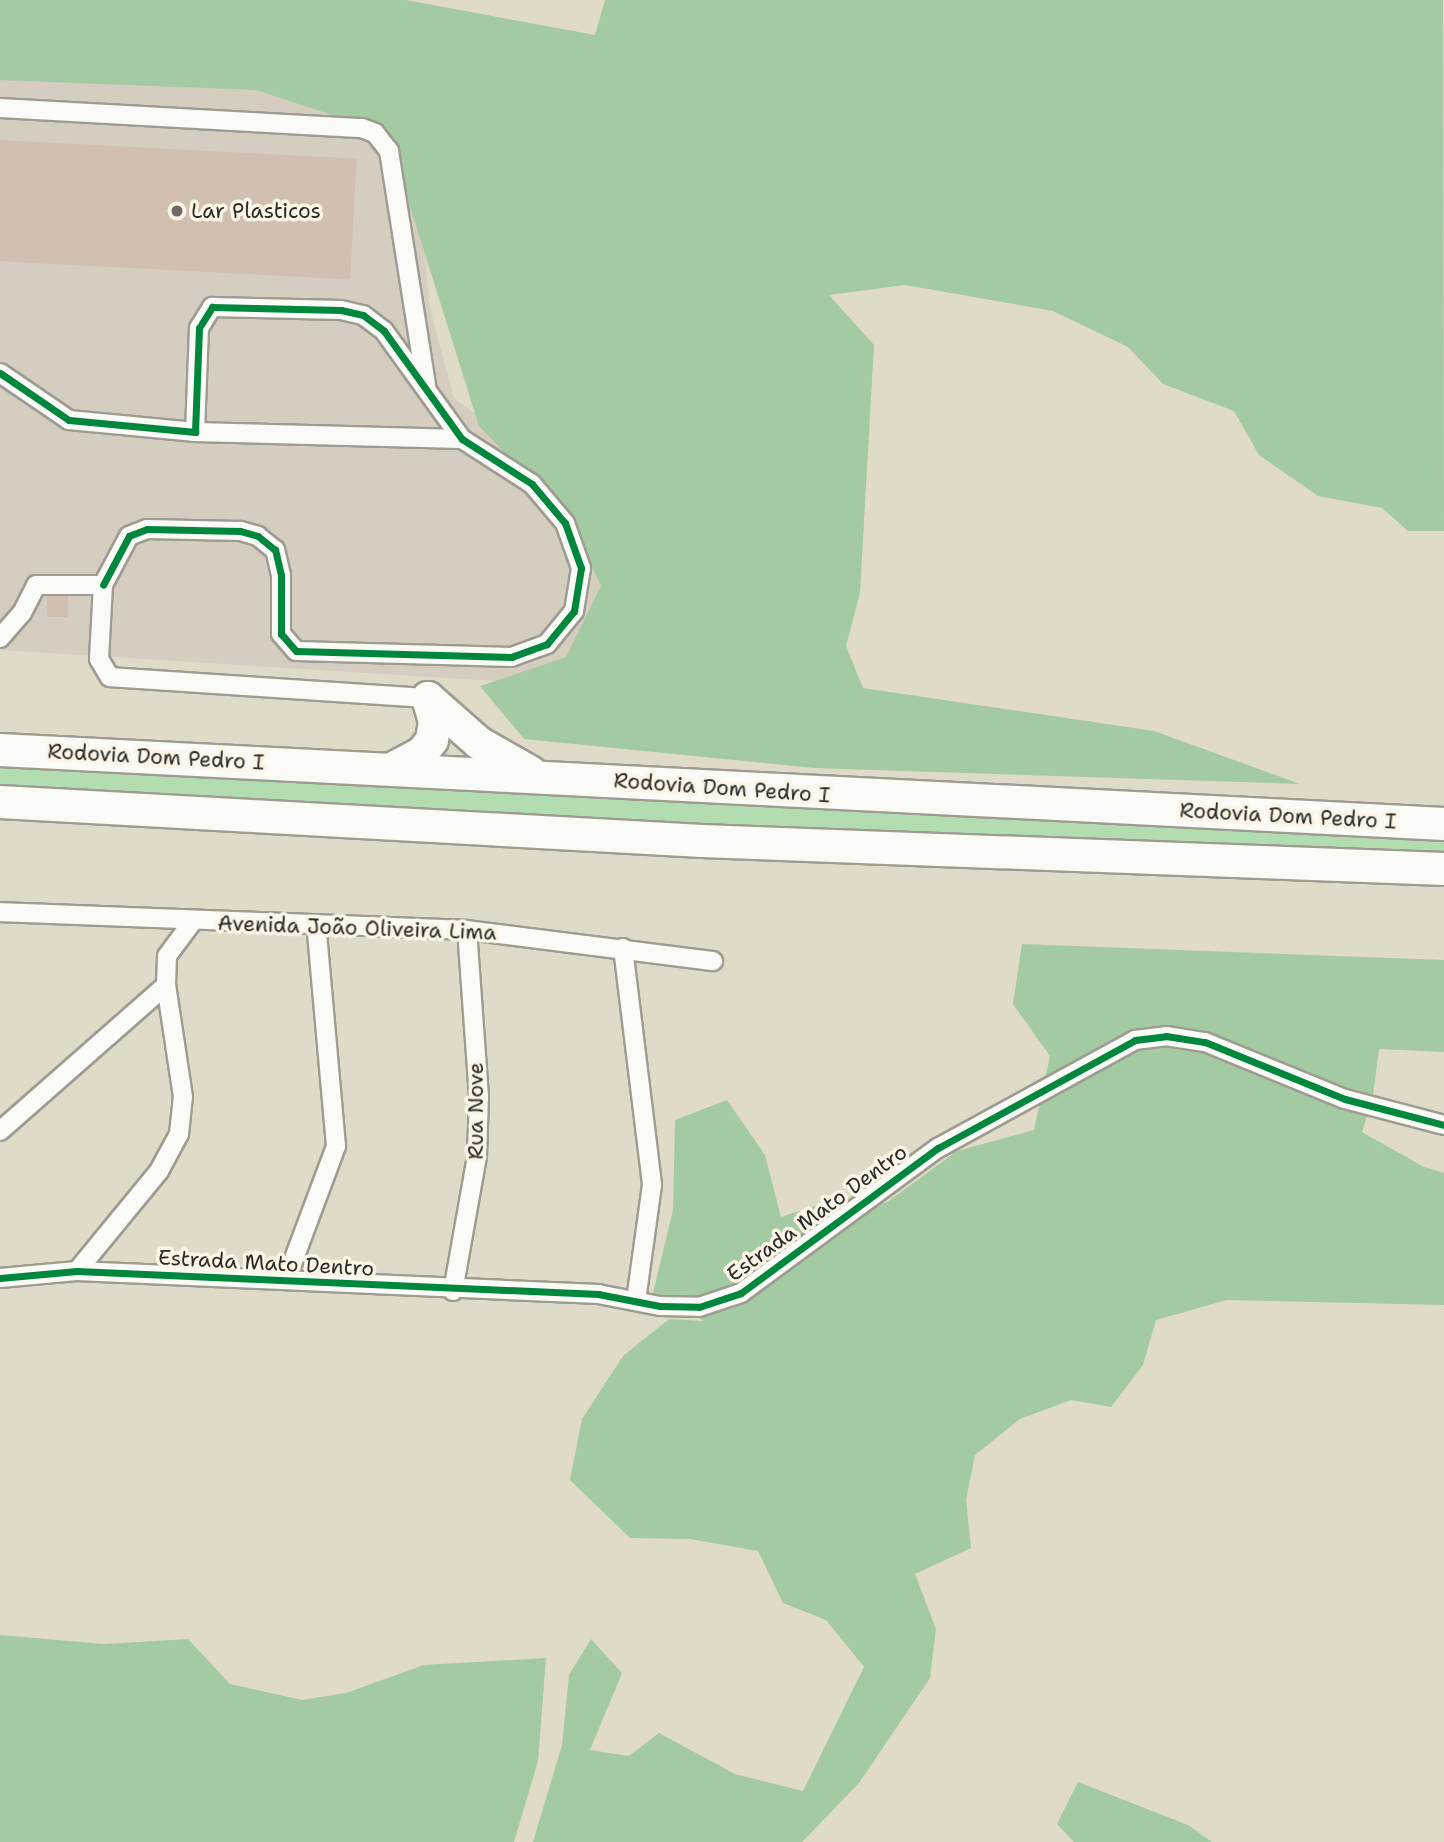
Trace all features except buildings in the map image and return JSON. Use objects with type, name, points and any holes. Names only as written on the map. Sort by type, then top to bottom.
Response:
[{"type":"highway","points":[[394,768],[422,753],[432,740],[435,722],[428,698]]},
{"type":"highway","points":[[428,698],[479,743],[541,777]]},
{"type":"highway","name":"Rodovia Dom Pedro I","points":[[0,750],[394,768],[767,793],[1444,824]]},
{"type":"highway","points":[[0,802],[675,839],[1444,869]]},
{"type":"street","points":[[0,108],[362,128],[375,133],[389,151],[427,390]]},
{"type":"street","points":[[195,432],[199,328],[203,316],[225,304],[341,310],[363,316],[384,331],[462,439],[532,484],[565,523],[581,568],[575,611],[547,644],[512,657],[296,651],[281,634],[281,575],[275,550],[258,536],[223,529],[147,529],[130,536],[103,585],[99,659],[110,677],[428,698]]},
{"type":"street","points":[[0,373],[69,420],[195,432],[462,439]]},
{"type":"street","points":[[0,638],[22,613],[36,585],[103,585]]},
{"type":"street","name":"Avenida João Oliveira Lima","points":[[0,912],[193,922],[467,930],[713,961]]},
{"type":"street","points":[[77,1271],[152,1181],[179,1135],[183,1097],[166,985],[167,956],[193,922]]},
{"type":"street","points":[[286,1280],[336,1146],[316,924]]},
{"type":"street","name":"Rua Nove","points":[[453,1290],[477,1156],[479,1097],[467,930]]},
{"type":"street","points":[[623,948],[652,1185],[636,1300]]},
{"type":"street","points":[[0,1131],[166,985]]},
{"type":"street","name":"Estrada Mato Dentro","points":[[0,1278],[77,1271],[453,1290],[598,1294],[699,1307],[741,1293],[938,1148],[1135,1040],[1166,1036],[1205,1042],[1345,1099],[1444,1125]]},
{"type":"shaded area","points":[[0,59],[232,78],[376,108],[415,146],[430,309],[454,398],[492,426],[590,541],[601,587],[566,657],[495,681],[0,650]]},
{"type":"green space","points":[[0,0],[406,0],[595,35],[605,0],[1443,0],[1444,531],[1408,531],[1382,508],[1318,496],[1259,455],[1234,411],[1163,384],[1128,347],[1053,311],[905,285],[829,295],[874,345],[860,593],[846,646],[863,688],[1154,731],[1300,784],[814,768],[524,739],[480,686],[566,657],[601,586],[569,520],[479,426],[387,133],[256,90],[0,80]]},
{"type":"green space","points":[[0,759],[872,813],[1444,837],[1444,861],[0,792]]},
{"type":"green space","points":[[1022,944],[1444,960],[1444,1052],[1379,1049],[1373,1096],[1362,1132],[1424,1167],[1444,1173],[1444,1305],[1227,1300],[1156,1320],[1143,1365],[1111,1407],[1071,1400],[1020,1419],[975,1455],[966,1500],[971,1548],[915,1574],[936,1629],[930,1678],[859,1783],[802,1842],[533,1842],[562,1745],[569,1675],[591,1639],[622,1673],[590,1750],[629,1756],[659,1733],[735,1774],[803,1791],[864,1667],[826,1620],[783,1603],[758,1551],[690,1539],[630,1538],[570,1480],[582,1419],[623,1356],[669,1319],[704,1321],[653,1293],[673,1210],[675,1120],[727,1100],[765,1155],[781,1217],[827,1202],[886,1203],[957,1151],[1034,1130],[1050,1056],[1013,1004]]},
{"type":"green space","points":[[0,1635],[104,1644],[188,1639],[230,1684],[302,1700],[346,1693],[424,1665],[546,1658],[538,1761],[514,1842],[0,1842]]},
{"type":"green space","points":[[1078,1782],[1188,1825],[1212,1842],[1074,1842],[1057,1824]]},
{"type":"cycle path","points":[[0,373],[69,420],[195,432],[199,328],[212,307],[341,310],[363,315],[384,331],[462,439],[532,484],[565,523],[581,568],[574,611],[547,644],[512,657],[296,651],[281,634],[281,575],[275,550],[258,536],[240,531],[147,529],[129,536],[103,585]]},
{"type":"cycle path","points":[[0,1278],[77,1271],[598,1294],[660,1306],[699,1307],[741,1293],[938,1148],[1135,1040],[1166,1036],[1205,1042],[1345,1099],[1444,1125]]},
{"type":"place","name":"Lar Plasticos","points":[[177,211]]}]
